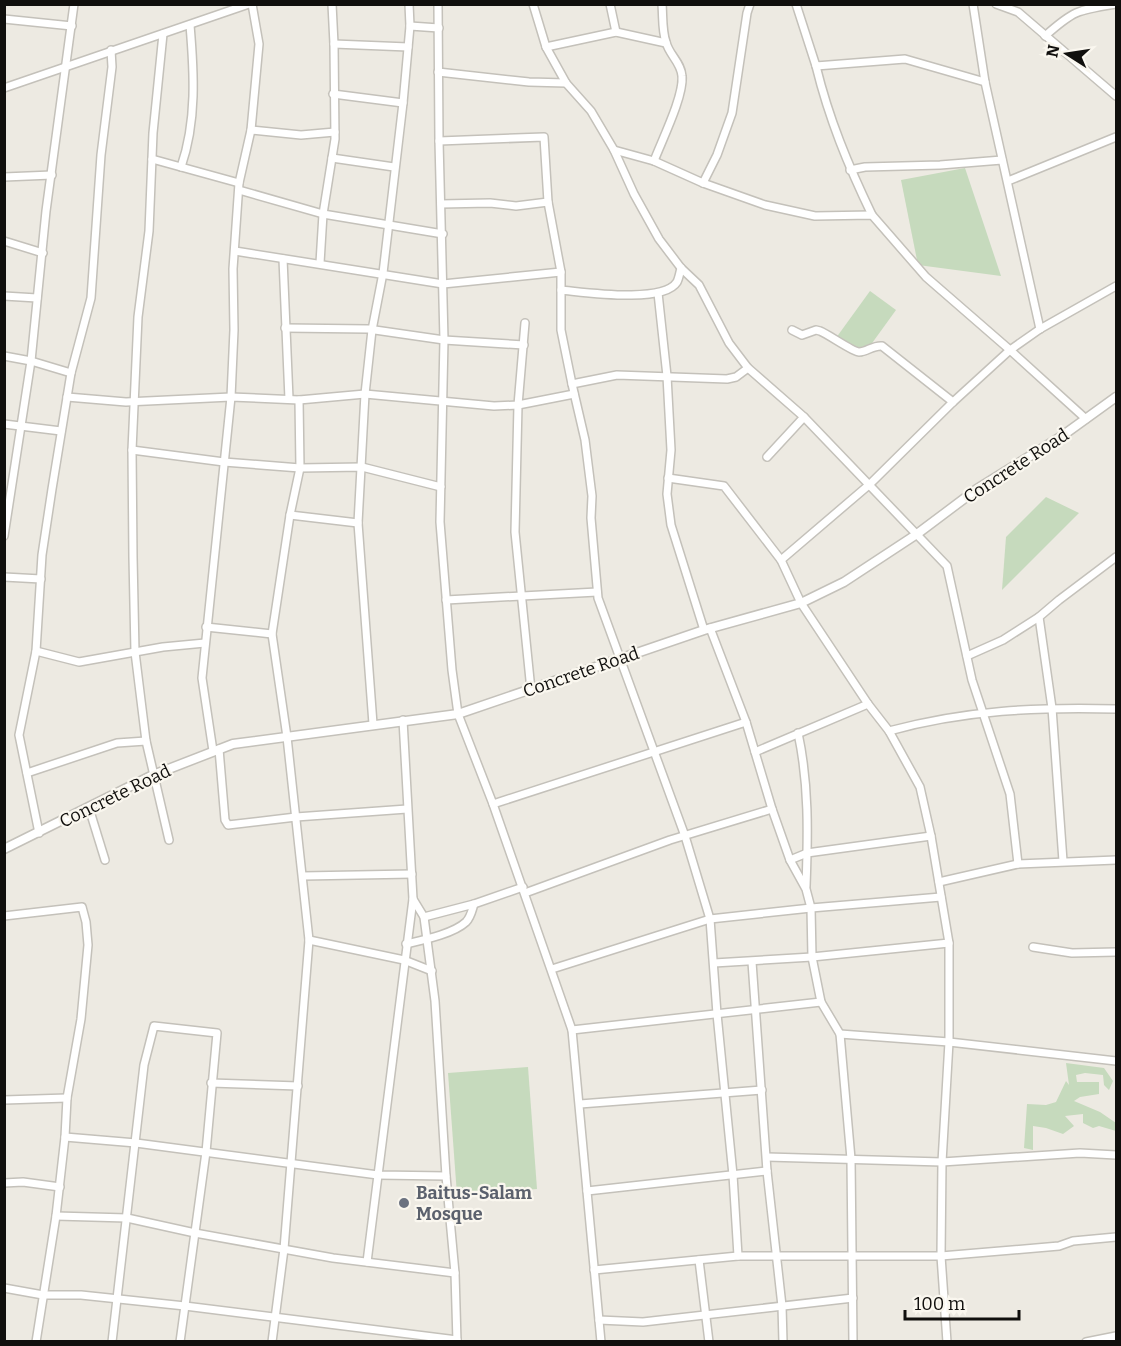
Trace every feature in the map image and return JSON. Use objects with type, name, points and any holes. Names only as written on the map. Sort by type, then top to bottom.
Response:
[{"type":"street","points":[[4,536],[31,361],[74,4]]},
{"type":"street","points":[[4,88],[251,4],[259,44],[251,130],[239,187],[233,269],[234,330],[231,397],[202,678],[216,750],[225,820],[228,825],[297,817],[407,809]]},
{"type":"street","points":[[320,263],[323,214],[334,132],[332,4]]},
{"type":"street","points":[[373,724],[358,523],[364,394],[403,103],[410,26],[409,4]]},
{"type":"street","points":[[438,4],[444,340],[440,522],[458,714],[493,804],[572,1030],[601,1341]]},
{"type":"street","points":[[533,4],[546,46],[566,83],[591,111],[614,150],[659,239],[681,268],[699,285],[729,343],[748,368],[804,417],[947,566],[972,680],[1010,794],[1018,864]]},
{"type":"street","points":[[610,4],[616,32]]},
{"type":"street","points":[[654,161],[680,92],[682,77],[680,64],[666,43],[662,4]]},
{"type":"street","points":[[703,183],[717,155],[732,113],[750,4]]},
{"type":"street","points":[[796,4],[827,110],[850,170],[872,214],[926,277],[1086,419]]},
{"type":"street","points":[[973,4],[985,82],[1040,329]]},
{"type":"street","points":[[996,4],[1020,8],[1045,36],[1116,96]]},
{"type":"street","points":[[1045,36],[1073,12],[1116,4]]},
{"type":"street","points":[[4,19],[72,26]]},
{"type":"street","points":[[181,167],[191,122],[194,68],[190,25]]},
{"type":"street","points":[[410,26],[439,28]]},
{"type":"street","points":[[546,46],[616,32],[666,43]]},
{"type":"street","points":[[163,34],[152,159],[149,231],[138,317],[132,450],[135,652],[146,741],[169,840]]},
{"type":"street","points":[[334,45],[408,47]]},
{"type":"street","points":[[39,833],[19,735],[36,651],[42,555],[67,397],[87,319],[92,288],[100,155],[112,67],[111,50]]},
{"type":"street","points":[[816,66],[904,59],[985,82]]},
{"type":"street","points":[[438,72],[529,82],[566,83]]},
{"type":"street","points":[[333,94],[403,103]]},
{"type":"street","points":[[251,130],[300,135],[334,132]]},
{"type":"street","points":[[439,141],[544,137],[548,202],[561,272],[561,330],[585,440],[592,496],[591,518],[597,592],[619,659],[685,836],[710,919],[738,1256]]},
{"type":"street","points":[[1008,181],[1116,137]]},
{"type":"street","points":[[614,150],[654,161],[703,183],[765,205],[815,216],[872,214]]},
{"type":"street","points":[[332,158],[394,167]]},
{"type":"street","points":[[152,159],[323,214],[443,234]]},
{"type":"street","points":[[850,170],[865,167],[940,165],[1002,160]]},
{"type":"street","points":[[4,177],[52,175]]},
{"type":"street","points":[[441,204],[490,203],[516,206],[548,202]]},
{"type":"street","points":[[4,241],[43,253]]},
{"type":"street","points":[[235,251],[443,284],[561,272]]},
{"type":"street","points":[[283,259],[288,399]]},
{"type":"street","points":[[561,290],[599,294],[658,293],[672,287],[678,281],[681,268]]},
{"type":"street","points":[[781,560],[870,484],[953,402],[1010,350],[1040,329],[1116,286]]},
{"type":"street","points":[[658,293],[667,376],[671,450],[667,494],[671,525],[707,629],[746,722],[790,860],[806,889],[811,908],[812,957],[821,1002],[840,1034],[850,1159],[853,1341]]},
{"type":"street","points":[[4,296],[38,298]]},
{"type":"street","points":[[525,322],[518,405],[515,521],[531,690]]},
{"type":"street","points":[[285,328],[372,330],[444,340],[524,345]]},
{"type":"street","points":[[792,330],[802,335],[816,330],[820,331],[858,352],[882,346],[953,402]]},
{"type":"street","points":[[4,356],[72,373]]},
{"type":"street","points":[[572,384],[617,375],[727,379],[736,377],[748,368]]},
{"type":"street","points":[[67,397],[135,402],[231,397],[299,400],[364,394],[494,406],[518,405],[574,394]]},
{"type":"street","name":"Concrete Road","points":[[4,849],[153,775],[233,744],[458,714],[707,629],[801,603],[844,582],[1116,397]]},
{"type":"street","points":[[272,1341],[284,1249],[309,940],[297,817],[272,634],[290,515],[300,468],[299,400]]},
{"type":"street","points":[[767,457],[804,417]]},
{"type":"street","points":[[4,424],[62,431]]},
{"type":"street","points":[[132,450],[224,462],[300,468],[362,467],[441,487]]},
{"type":"street","points":[[668,478],[724,486],[781,560],[801,603],[868,704],[890,731],[920,787],[931,836],[949,943],[949,1042],[942,1162],[941,1256],[947,1341]]},
{"type":"street","points":[[290,515],[358,523]]},
{"type":"street","points":[[967,656],[1003,640],[1039,617],[1116,557]]},
{"type":"street","points":[[4,578],[41,579]]},
{"type":"street","points":[[446,600],[597,592]]},
{"type":"street","points":[[1039,617],[1052,708],[1063,861]]},
{"type":"street","points":[[206,627],[272,634]]},
{"type":"street","points":[[36,651],[79,662],[205,643]]},
{"type":"street","points":[[755,752],[868,704]]},
{"type":"street","points":[[890,731],[932,720],[983,713],[1052,708],[1116,709]]},
{"type":"street","points":[[367,1262],[413,899],[403,720]]},
{"type":"street","points":[[493,804],[746,722]]},
{"type":"street","points":[[798,733],[806,778],[806,889]]},
{"type":"street","points":[[27,773],[117,743],[146,741]]},
{"type":"street","points":[[89,808],[105,860]]},
{"type":"street","points":[[424,917],[524,890],[772,808]]},
{"type":"street","points":[[790,860],[807,853],[931,836]]},
{"type":"street","points":[[939,882],[1018,864],[1116,860]]},
{"type":"street","points":[[303,876],[412,874]]},
{"type":"street","points":[[552,969],[710,919],[941,897]]},
{"type":"street","points":[[4,1288],[43,1295],[81,1295],[185,1306],[457,1341],[455,1273],[429,939],[424,917],[413,899]]},
{"type":"street","points":[[406,944],[429,939],[468,921],[474,904]]},
{"type":"street","points":[[4,916],[82,907],[88,945],[81,1019],[67,1098],[60,1186],[36,1341]]},
{"type":"street","points":[[309,940],[404,960],[432,971]]},
{"type":"street","points":[[714,963],[812,957],[949,943]]},
{"type":"street","points":[[1033,947],[1072,953],[1116,952]]},
{"type":"street","points":[[752,962],[767,1171],[782,1306],[783,1341]]},
{"type":"street","points":[[572,1030],[821,1002]]},
{"type":"street","points":[[112,1341],[144,1065],[154,1026],[218,1033],[211,1083],[206,1152],[180,1341]]},
{"type":"street","points":[[840,1034],[949,1042],[1116,1061]]},
{"type":"street","points":[[211,1083],[298,1086]]},
{"type":"street","points":[[580,1104],[762,1090]]},
{"type":"street","points":[[4,1100],[67,1098]]},
{"type":"street","points":[[65,1137],[136,1143],[378,1174],[446,1176]]},
{"type":"street","points":[[767,1157],[942,1162],[1080,1153],[1116,1155]]},
{"type":"street","points":[[587,1191],[767,1171]]},
{"type":"street","points":[[4,1183],[23,1182],[60,1186]]},
{"type":"street","points":[[56,1216],[127,1218],[284,1249],[455,1273]]},
{"type":"street","points":[[594,1270],[738,1256],[941,1256],[1059,1246],[1073,1241],[1116,1237]]},
{"type":"street","points":[[699,1260],[709,1341]]},
{"type":"street","points":[[599,1320],[643,1322],[853,1298]]},
{"type":"street","points":[[1086,1341],[1116,1336]]},
{"type":"green space","points":[[965,168],[1001,276],[918,265],[901,180]]},
{"type":"green space","points":[[870,291],[896,310],[862,357],[836,338]]},
{"type":"green space","points":[[1046,497],[1079,513],[1002,590],[1006,537]]},
{"type":"green space","points":[[1066,1063],[1104,1068],[1113,1081],[1109,1090],[1104,1085],[1103,1075],[1085,1073],[1076,1075],[1077,1082],[1099,1082],[1099,1094],[1080,1097],[1074,1101],[1100,1112],[1116,1123],[1116,1131],[1099,1126],[1093,1128],[1083,1123],[1083,1114],[1065,1116],[1074,1126],[1063,1134],[1033,1126],[1033,1150],[1024,1148],[1027,1104],[1046,1105],[1056,1102],[1066,1081],[1069,1085]]},
{"type":"green space","points":[[528,1067],[537,1189],[457,1195],[448,1073]]},
{"type":"place","name":"Baitus-Salam Mosque","points":[[404,1203]]}]
